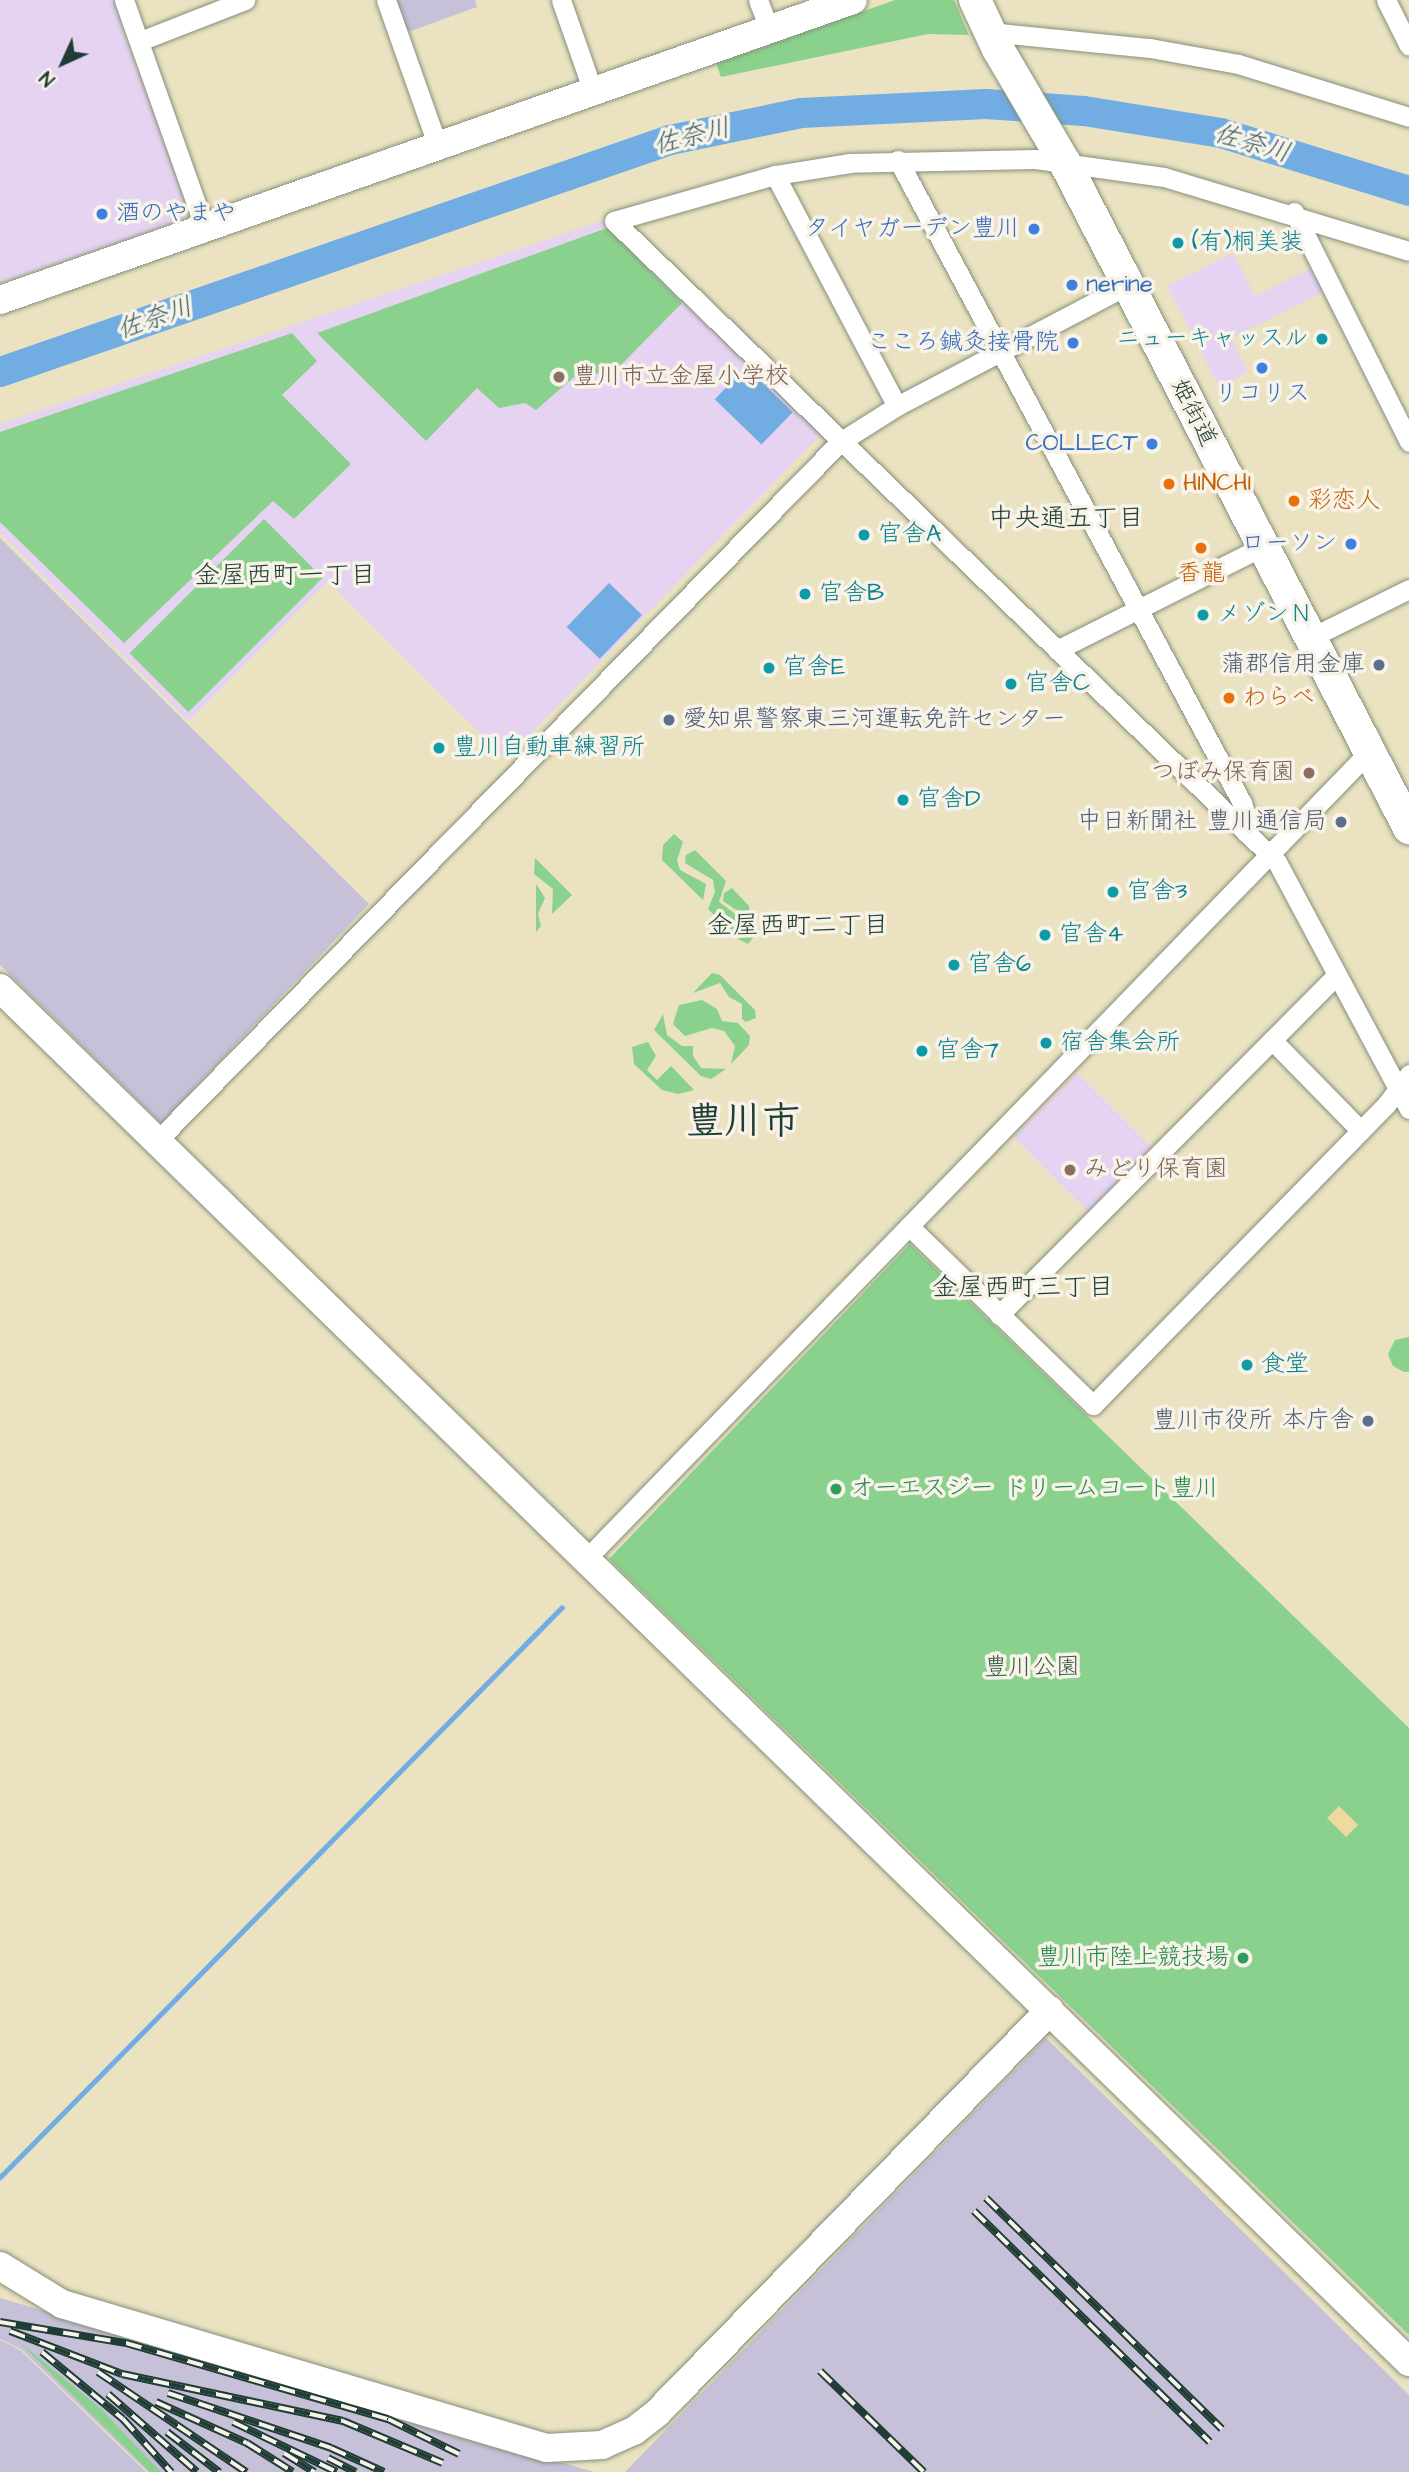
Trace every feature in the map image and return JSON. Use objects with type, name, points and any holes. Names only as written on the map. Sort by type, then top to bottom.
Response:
[{"type":"main road","name":"姫街道","points":[[975,0],[994,41],[1057,151],[1127,285],[1310,638],[1367,754],[1409,828]]},
{"type":"street","points":[[124,0],[140,41],[139,49],[205,229]]},
{"type":"street","points":[[140,41],[245,0]]},
{"type":"street","points":[[386,0],[438,147]]},
{"type":"street","points":[[561,0],[594,94]]},
{"type":"street","points":[[758,0],[769,28]]},
{"type":"street","points":[[0,300],[594,94],[769,28],[853,0]]},
{"type":"street","points":[[1386,0],[1409,46]]},
{"type":"street","points":[[994,41],[1150,48],[1238,64],[1409,117]]},
{"type":"street","points":[[1409,251],[1294,212],[1057,151],[898,160],[775,176],[614,221],[1269,854],[1337,975],[1404,1081],[1409,1109]]},
{"type":"street","points":[[898,160],[1242,803],[1249,824],[1246,832]]},
{"type":"street","points":[[775,176],[897,407]]},
{"type":"street","points":[[1294,212],[1409,442]]},
{"type":"street","points":[[155,1143],[840,442],[897,407],[1127,285]]},
{"type":"street","points":[[1056,650],[1262,547]]},
{"type":"street","points":[[1310,638],[1409,589]]},
{"type":"street","points":[[586,1559],[1367,754]]},
{"type":"street","points":[[999,1315],[1337,975]]},
{"type":"street","points":[[0,988],[155,1143],[1050,2010],[1409,2362]]},
{"type":"street","points":[[1272,1040],[1362,1130]]},
{"type":"street","points":[[909,1226],[1093,1405],[1362,1130],[1404,1081]]},
{"type":"street","points":[[0,2266],[62,2304],[547,2448],[602,2445],[634,2431],[658,2412],[1050,2010]]},
{"type":"shaded area","points":[[0,0],[118,0],[127,25],[122,28],[190,208],[184,220],[0,283]]},
{"type":"shaded area","points":[[396,0],[475,0],[477,7],[408,32]]},
{"type":"shaded area","points":[[608,219],[827,428],[506,759],[328,581],[189,721],[0,533],[0,424]]},
{"type":"shaded area","points":[[1233,253],[1255,296],[1315,266],[1327,290],[1231,338],[1248,372],[1219,387],[1167,286]]},
{"type":"shaded area","points":[[0,538],[369,904],[161,1123],[0,965]]},
{"type":"shaded area","points":[[1077,1073],[1155,1151],[1091,1214],[1013,1137]]},
{"type":"shaded area","points":[[1046,2038],[1409,2395],[1409,2472],[625,2472]]},
{"type":"shaded area","points":[[0,2298],[594,2472],[148,2472],[21,2349],[0,2339]]},
{"type":"shaded area","points":[[0,2340],[20,2350],[146,2472],[0,2472]]},
{"type":"green space","points":[[895,0],[954,0],[969,35],[928,34],[721,77],[716,63]]},
{"type":"green space","points":[[607,228],[682,303],[615,371],[574,377],[536,410],[525,403],[499,408],[477,388],[426,441],[317,333]]},
{"type":"green space","points":[[292,333],[317,361],[282,395],[351,464],[294,519],[273,501],[124,643],[0,522],[0,432]]},
{"type":"green space","points":[[264,519],[323,578],[188,712],[130,653]]},
{"type":"green space","points":[[674,834],[683,842],[677,860],[680,870],[706,884],[703,900],[662,860],[663,845]]},
{"type":"green space","points":[[695,850],[726,881],[719,902],[741,918],[742,927],[735,935],[708,909],[715,892],[713,880],[685,863],[686,855]]},
{"type":"green space","points":[[535,858],[572,895],[552,914],[553,889],[534,874]]},
{"type":"green space","points":[[536,884],[545,898],[538,914],[541,926],[536,932]]},
{"type":"green space","points":[[732,888],[749,906],[753,938],[748,944],[738,939],[745,928],[745,916],[723,901],[724,893]]},
{"type":"green space","points":[[712,973],[720,975],[755,1010],[756,1018],[746,1022],[742,1019],[742,1004],[729,997],[720,983],[693,993]]},
{"type":"green space","points":[[702,1000],[717,1009],[722,1021],[738,1023],[750,1036],[749,1045],[731,1064],[735,1046],[724,1031],[712,1028],[685,1036],[673,1024],[679,1005]]},
{"type":"green space","points":[[663,1014],[667,1035],[682,1046],[693,1046],[693,1056],[701,1068],[726,1069],[711,1079],[701,1076],[654,1030]]},
{"type":"green space","points":[[648,1042],[656,1056],[647,1070],[657,1080],[671,1066],[694,1090],[678,1094],[662,1090],[634,1064],[632,1047]]},
{"type":"green space","name":"豊川公園","points":[[910,1244],[1409,1728],[1409,2335],[609,1559]]},
{"type":"green space","points":[[1409,1337],[1409,1372],[1404,1372],[1393,1366],[1388,1354],[1395,1340]]},
{"type":"green space","points":[[18,2341],[100,2408],[161,2472],[150,2472]]},
{"type":"sand","points":[[1339,1806],[1358,1825],[1346,1837],[1327,1818]]},
{"type":"water","points":[[746,367],[793,412],[761,445],[715,399]]},
{"type":"water","points":[[609,583],[642,615],[600,659],[567,627]]},
{"type":"waterway","name":"佐奈川","points":[[0,372],[670,140],[801,113],[986,104],[1084,111],[1221,133],[1409,191]]},
{"type":"waterway","points":[[0,2177],[562,1607]]},
{"type":"railway","points":[[986,2198],[1222,2429]]},
{"type":"railway","points":[[974,2211],[1210,2442]]},
{"type":"railway","points":[[0,2322],[126,2343],[388,2419],[459,2454]]},
{"type":"railway","points":[[10,2331],[122,2374],[343,2421],[443,2463]]},
{"type":"railway","points":[[42,2352],[123,2419],[171,2472]]},
{"type":"railway","points":[[820,2371],[924,2472]]},
{"type":"railway","points":[[98,2372],[246,2472]]},
{"type":"railway","points":[[168,2393],[331,2448],[384,2472]]},
{"type":"railway","points":[[108,2394],[197,2472]]},
{"type":"railway","points":[[156,2402],[247,2443],[293,2472]]},
{"type":"railway","points":[[233,2422],[337,2472]]},
{"type":"railway","points":[[167,2432],[219,2472]]},
{"type":"railway","points":[[284,2453],[314,2472]]},
{"type":"railway","points":[[328,2458],[356,2472]]},
{"type":"place","name":"酒のやまや","points":[[102,214]]},
{"type":"place","name":"タイヤガーデン豊川","points":[[1034,229]]},
{"type":"place","name":"(有)桐美装","points":[[1178,243]]},
{"type":"place","name":"nerine","points":[[1072,285]]},
{"type":"place","name":"ニューキャッスル","points":[[1322,339]]},
{"type":"place","name":"こころ鍼灸接骨院","points":[[1073,343]]},
{"type":"place","name":"リコリス","points":[[1262,368]]},
{"type":"place","name":"豊川市立金屋小学校","points":[[559,377]]},
{"type":"place","name":"COLLECT","points":[[1152,444]]},
{"type":"place","name":"HINCHI","points":[[1169,484]]},
{"type":"place","name":"彩恋人","points":[[1294,501]]},
{"type":"place","name":"官舎A","points":[[864,535]]},
{"type":"place","name":"ローソン","points":[[1351,544]]},
{"type":"place","name":"香龍","points":[[1201,548]]},
{"type":"place","name":"官舎B","points":[[805,594]]},
{"type":"place","name":"メゾンＮ","points":[[1203,615]]},
{"type":"place","name":"蒲郡信用金庫","points":[[1379,665]]},
{"type":"place","name":"官舎E","points":[[769,668]]},
{"type":"place","name":"官舎C","points":[[1011,684]]},
{"type":"place","name":"わらべ","points":[[1229,698]]},
{"type":"place","name":"愛知県警察東三河運転免許センター","points":[[669,720]]},
{"type":"place","name":"豊川自動車練習所","points":[[439,748]]},
{"type":"place","name":"つぼみ保育園","points":[[1309,773]]},
{"type":"place","name":"官舎D","points":[[903,800]]},
{"type":"place","name":"中日新聞社 豊川通信局","points":[[1341,822]]},
{"type":"place","name":"官舎3","points":[[1113,892]]},
{"type":"place","name":"官舎4","points":[[1045,935]]},
{"type":"place","name":"官舎6","points":[[954,965]]},
{"type":"place","name":"宿舎集会所","points":[[1046,1043]]},
{"type":"place","name":"官舎7","points":[[922,1051]]},
{"type":"place","name":"みどり保育園","points":[[1070,1170]]},
{"type":"place","name":"食堂","points":[[1247,1365]]},
{"type":"place","name":"豊川市役所 本庁舎","points":[[1368,1421]]},
{"type":"place","name":"オーエスジー ドリームコート豊川","points":[[836,1489]]},
{"type":"place","name":"豊川市陸上競技場","points":[[1243,1958]]},
{"type":"district","name":"中央通五丁目","points":[[1066,519]]},
{"type":"district","name":"金屋西町一丁目","points":[[285,576]]},
{"type":"district","name":"金屋西町二丁目","points":[[798,926]]},
{"type":"district","name":"豊川市","points":[[743,1123]]},
{"type":"district","name":"金屋西町三丁目","points":[[1023,1288]]}]
